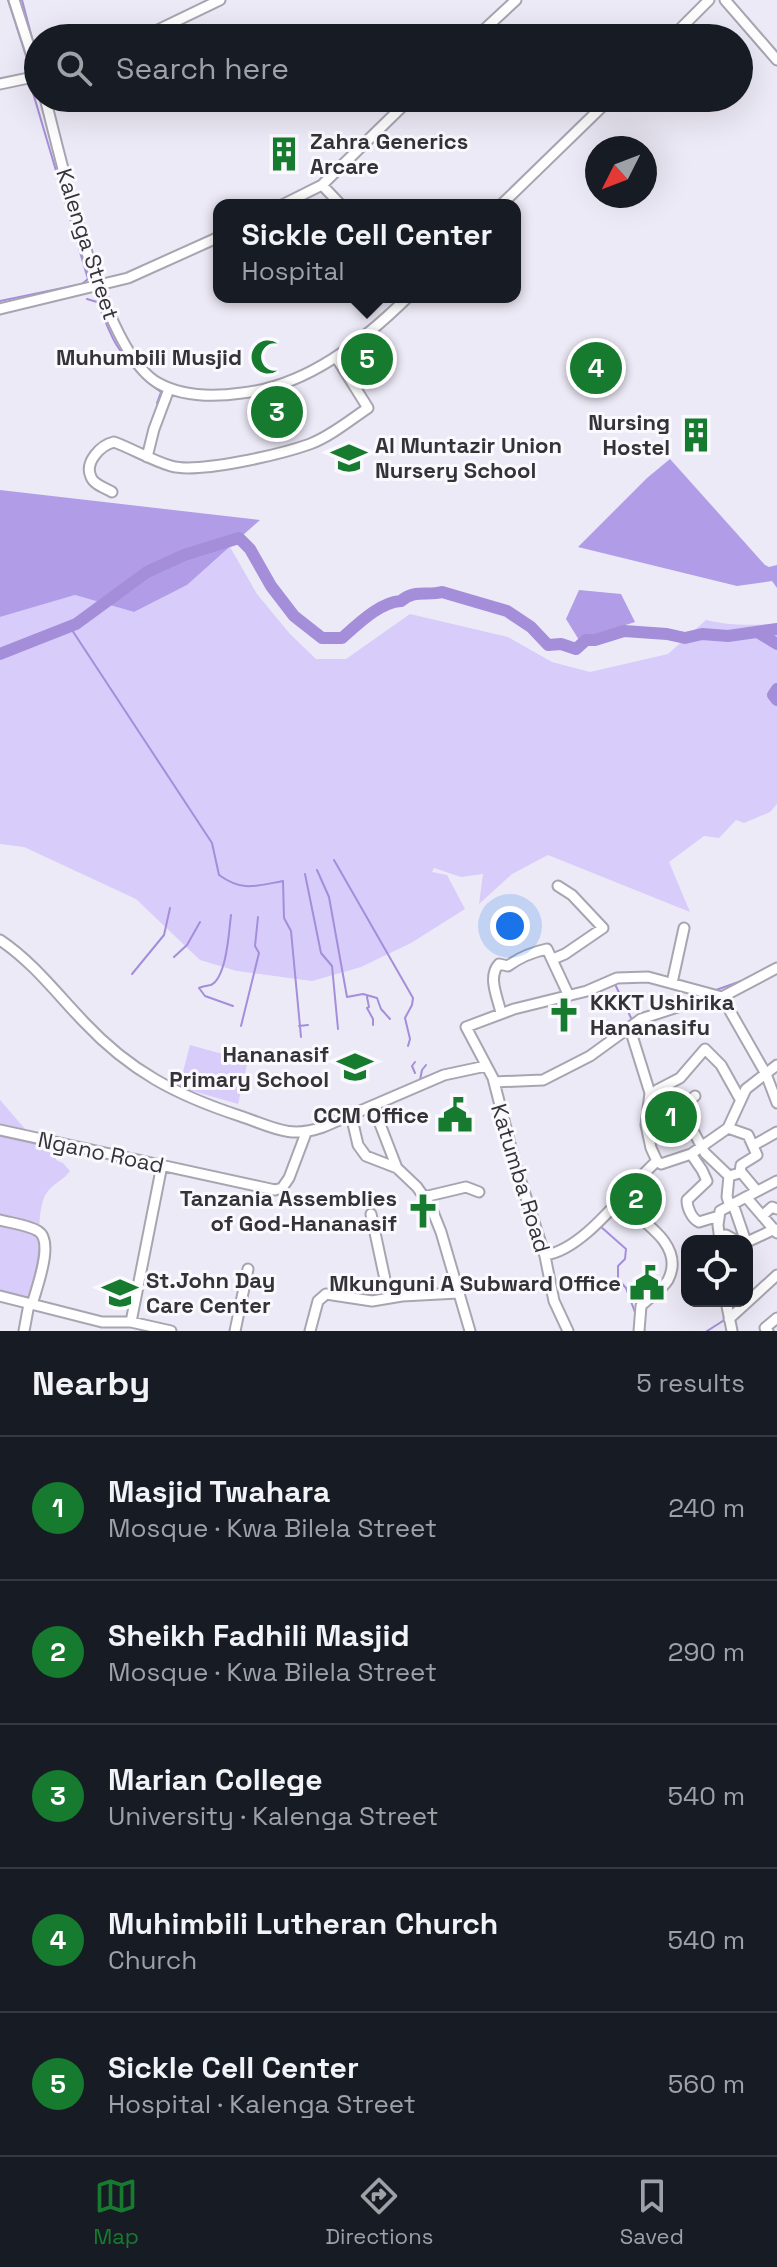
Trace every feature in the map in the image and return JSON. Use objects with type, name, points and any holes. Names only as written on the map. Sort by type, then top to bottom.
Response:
[{"type":"street","points":[[14,0],[24,31]]},
{"type":"street","points":[[170,24],[220,0]]},
{"type":"street","points":[[490,24],[516,0]]},
{"type":"street","points":[[685,24],[709,0]]},
{"type":"street","points":[[725,0],[746,24]]},
{"type":"street","points":[[753,31],[776,57]]},
{"type":"street","points":[[0,84],[24,78]]},
{"type":"street","name":"Kalenga Street","points":[[49,112],[98,287],[116,330],[130,354],[156,382],[169,389]]},
{"type":"street","points":[[294,199],[322,185],[397,112]]},
{"type":"street","points":[[507,199],[597,112]]},
{"type":"street","points":[[322,185],[335,199]]},
{"type":"street","points":[[0,309],[128,278],[213,240]]},
{"type":"street","points":[[147,457],[169,389],[198,395],[255,392],[307,373],[363,339],[402,303]]},
{"type":"street","points":[[112,492],[91,477],[91,461],[100,449],[114,442],[147,457],[188,469],[246,460],[311,443],[368,408],[336,357]]},
{"type":"street","points":[[553,959],[603,928],[572,895],[558,886]]},
{"type":"street","points":[[672,983],[684,928]]},
{"type":"street","points":[[0,940],[24,957],[105,1044],[152,1079],[200,1103],[289,1133],[306,1133],[444,1075],[465,1068],[486,1066]]},
{"type":"street","points":[[569,996],[547,949],[525,955],[508,966],[497,965],[493,977],[501,1013],[569,996],[587,991],[617,978],[648,977],[722,997],[776,1097]]},
{"type":"street","points":[[494,1082],[543,1080],[590,1056],[641,1019],[705,996],[722,997],[777,968]]},
{"type":"street","name":"Katumba Road","points":[[501,1013],[466,1027],[494,1082],[515,1163],[545,1255],[554,1301],[568,1331]]},
{"type":"street","points":[[630,1029],[650,1093],[646,1125],[651,1148],[661,1164],[691,1154],[728,1128],[746,1089],[777,1065]]},
{"type":"street","points":[[650,1093],[690,1069],[705,1049],[721,1065],[740,1099]]},
{"type":"street","points":[[661,1089],[680,1108],[701,1148],[729,1176]]},
{"type":"street","points":[[680,1108],[695,1096]]},
{"type":"street","points":[[373,1106],[397,1168],[424,1197],[438,1224],[470,1331]]},
{"type":"street","points":[[351,1115],[358,1145],[366,1156],[397,1168]]},
{"type":"street","points":[[728,1128],[744,1132],[757,1155],[741,1165],[741,1172]]},
{"type":"street","name":"Ngano Road","points":[[0,1130],[279,1190],[289,1178],[306,1133]]},
{"type":"street","points":[[754,1145],[777,1132]]},
{"type":"street","points":[[691,1154],[707,1181],[687,1200],[690,1212],[699,1222],[719,1216]]},
{"type":"street","points":[[545,1255],[571,1243],[620,1202],[636,1180],[657,1161]]},
{"type":"street","points":[[131,1322],[162,1165]]},
{"type":"street","points":[[729,1176],[741,1172]]},
{"type":"street","points":[[741,1172],[756,1190]]},
{"type":"street","points":[[729,1176],[727,1197],[744,1235]]},
{"type":"street","points":[[720,1235],[719,1216],[722,1209],[777,1181]]},
{"type":"street","points":[[424,1197],[466,1187],[479,1192]]},
{"type":"street","points":[[746,1197],[776,1231],[753,1239]]},
{"type":"street","points":[[620,1202],[664,1240],[671,1252],[668,1279],[641,1306],[639,1331]]},
{"type":"street","points":[[762,1216],[772,1207],[777,1209]]},
{"type":"street","points":[[371,1214],[389,1298]]},
{"type":"street","points":[[0,1220],[38,1231],[44,1240],[43,1261],[24,1331]]},
{"type":"street","points":[[235,1331],[248,1269]]},
{"type":"street","points":[[729,1319],[777,1275]]},
{"type":"street","points":[[310,1331],[318,1301],[326,1294],[362,1301],[458,1293]]},
{"type":"street","points":[[0,1296],[101,1326],[131,1322],[171,1331]]},
{"type":"street","points":[[727,1307],[732,1331]]},
{"type":"street","points":[[768,1331],[765,1328],[777,1318]]},
{"type":"shaded area","points":[[670,459],[765,565],[777,565],[777,588],[772,581],[737,586],[578,547]]},
{"type":"shaded area","points":[[0,490],[260,520],[187,585],[134,612],[75,595],[0,617]]},
{"type":"shaded area","points":[[230,547],[257,594],[290,634],[316,659],[346,659],[410,614],[508,637],[552,662],[590,672],[668,654],[706,620],[750,625],[777,624],[777,804],[770,812],[744,823],[736,820],[719,838],[704,836],[669,862],[690,912],[548,855],[512,874],[479,904],[483,874],[461,877],[434,868],[432,872],[447,875],[465,909],[411,943],[361,967],[312,981],[237,971],[200,960],[136,899],[24,847],[0,844],[0,617],[75,595],[134,612],[187,585]]},
{"type":"shaded area","points":[[579,590],[621,594],[635,622],[579,640],[566,619]]},
{"type":"shaded area","points":[[190,1045],[248,1061],[238,1104],[179,1087]]},
{"type":"shaded area","points":[[0,1100],[32,1137],[56,1150],[56,1160],[70,1171],[49,1189],[44,1198],[37,1279],[26,1302],[0,1297]]},
{"type":"waterway","points":[[8,0],[24,50]]},
{"type":"waterway","points":[[22,0],[28,24]]},
{"type":"waterway","points":[[0,301],[82,284],[88,279],[39,112]]},
{"type":"waterway","points":[[87,299],[97,302],[125,358],[161,392],[157,403]]},
{"type":"waterway","points":[[0,654],[76,624],[147,572],[184,555],[239,538],[250,549],[271,586],[294,616],[322,638],[342,638],[377,609],[411,595],[442,592],[507,611],[531,627],[548,645],[561,644],[576,649],[586,640],[624,631],[685,638],[777,629]]},
{"type":"waterway","points":[[70,627],[212,843],[219,875],[242,886],[283,881],[284,918],[291,931],[301,1037]]},
{"type":"waterway","points":[[759,633],[777,644]]},
{"type":"waterway","points":[[777,689],[773,695],[777,700]]},
{"type":"waterway","points":[[334,860],[413,998],[405,1018],[410,1039],[408,1046]]},
{"type":"waterway","points":[[317,870],[329,897],[347,997],[363,994],[377,998],[390,1019]]},
{"type":"waterway","points":[[305,874],[321,953],[332,966],[338,1029]]},
{"type":"waterway","points":[[132,974],[164,935],[170,908]]},
{"type":"waterway","points":[[231,915],[221,973],[211,985],[199,988],[205,996],[233,1006]]},
{"type":"waterway","points":[[241,1026],[259,953],[255,946],[258,917]]},
{"type":"waterway","points":[[174,957],[187,945],[200,922]]},
{"type":"waterway","points":[[716,990],[747,979]]},
{"type":"waterway","points":[[614,982],[632,1020]]},
{"type":"waterway","points":[[367,997],[373,1025]]},
{"type":"waterway","points":[[742,1023],[763,1059]]},
{"type":"waterway","points":[[299,1026],[308,1025]]},
{"type":"waterway","points":[[415,1062],[412,1066],[415,1073]]},
{"type":"waterway","points":[[420,1080],[426,1065]]},
{"type":"waterway","points":[[772,1078],[777,1088]]},
{"type":"waterway","points":[[600,1226],[626,1249],[625,1259],[618,1266],[618,1279],[626,1288],[636,1315]]},
{"type":"waterway","points":[[707,1331],[726,1319]]},
{"type":"place","name":"Zahra Generics Arcare","points":[[284,154]]},
{"type":"place","name":"Muhumbili Musjid","points":[[268,357]]},
{"type":"place","name":"Sickle Cell Center","points":[[367,359]]},
{"type":"place","name":"Muhimbili Lutheran Church","points":[[596,368]]},
{"type":"place","name":"Marian College","points":[[277,412]]},
{"type":"place","name":"Nursing Hostel","points":[[696,435]]},
{"type":"place","name":"Al Muntazir Union Nursery School","points":[[349,458]]},
{"type":"place","name":"KKKT Ushirika Hananasifu","points":[[564,1015]]},
{"type":"place","name":"Hananasif Primary School","points":[[355,1067]]},
{"type":"place","name":"CCM Office","points":[[455,1115]]},
{"type":"place","name":"Masjid Twahara","points":[[671,1117]]},
{"type":"place","name":"Sheikh Fadhili Masjid","points":[[636,1199]]},
{"type":"place","name":"Tanzania Assemblies of God-Hananasif","points":[[423,1211]]},
{"type":"place","name":"Mkunguni A Subward Office","points":[[647,1283]]},
{"type":"place","name":"St.John Day Care Center","points":[[120,1293]]}]
